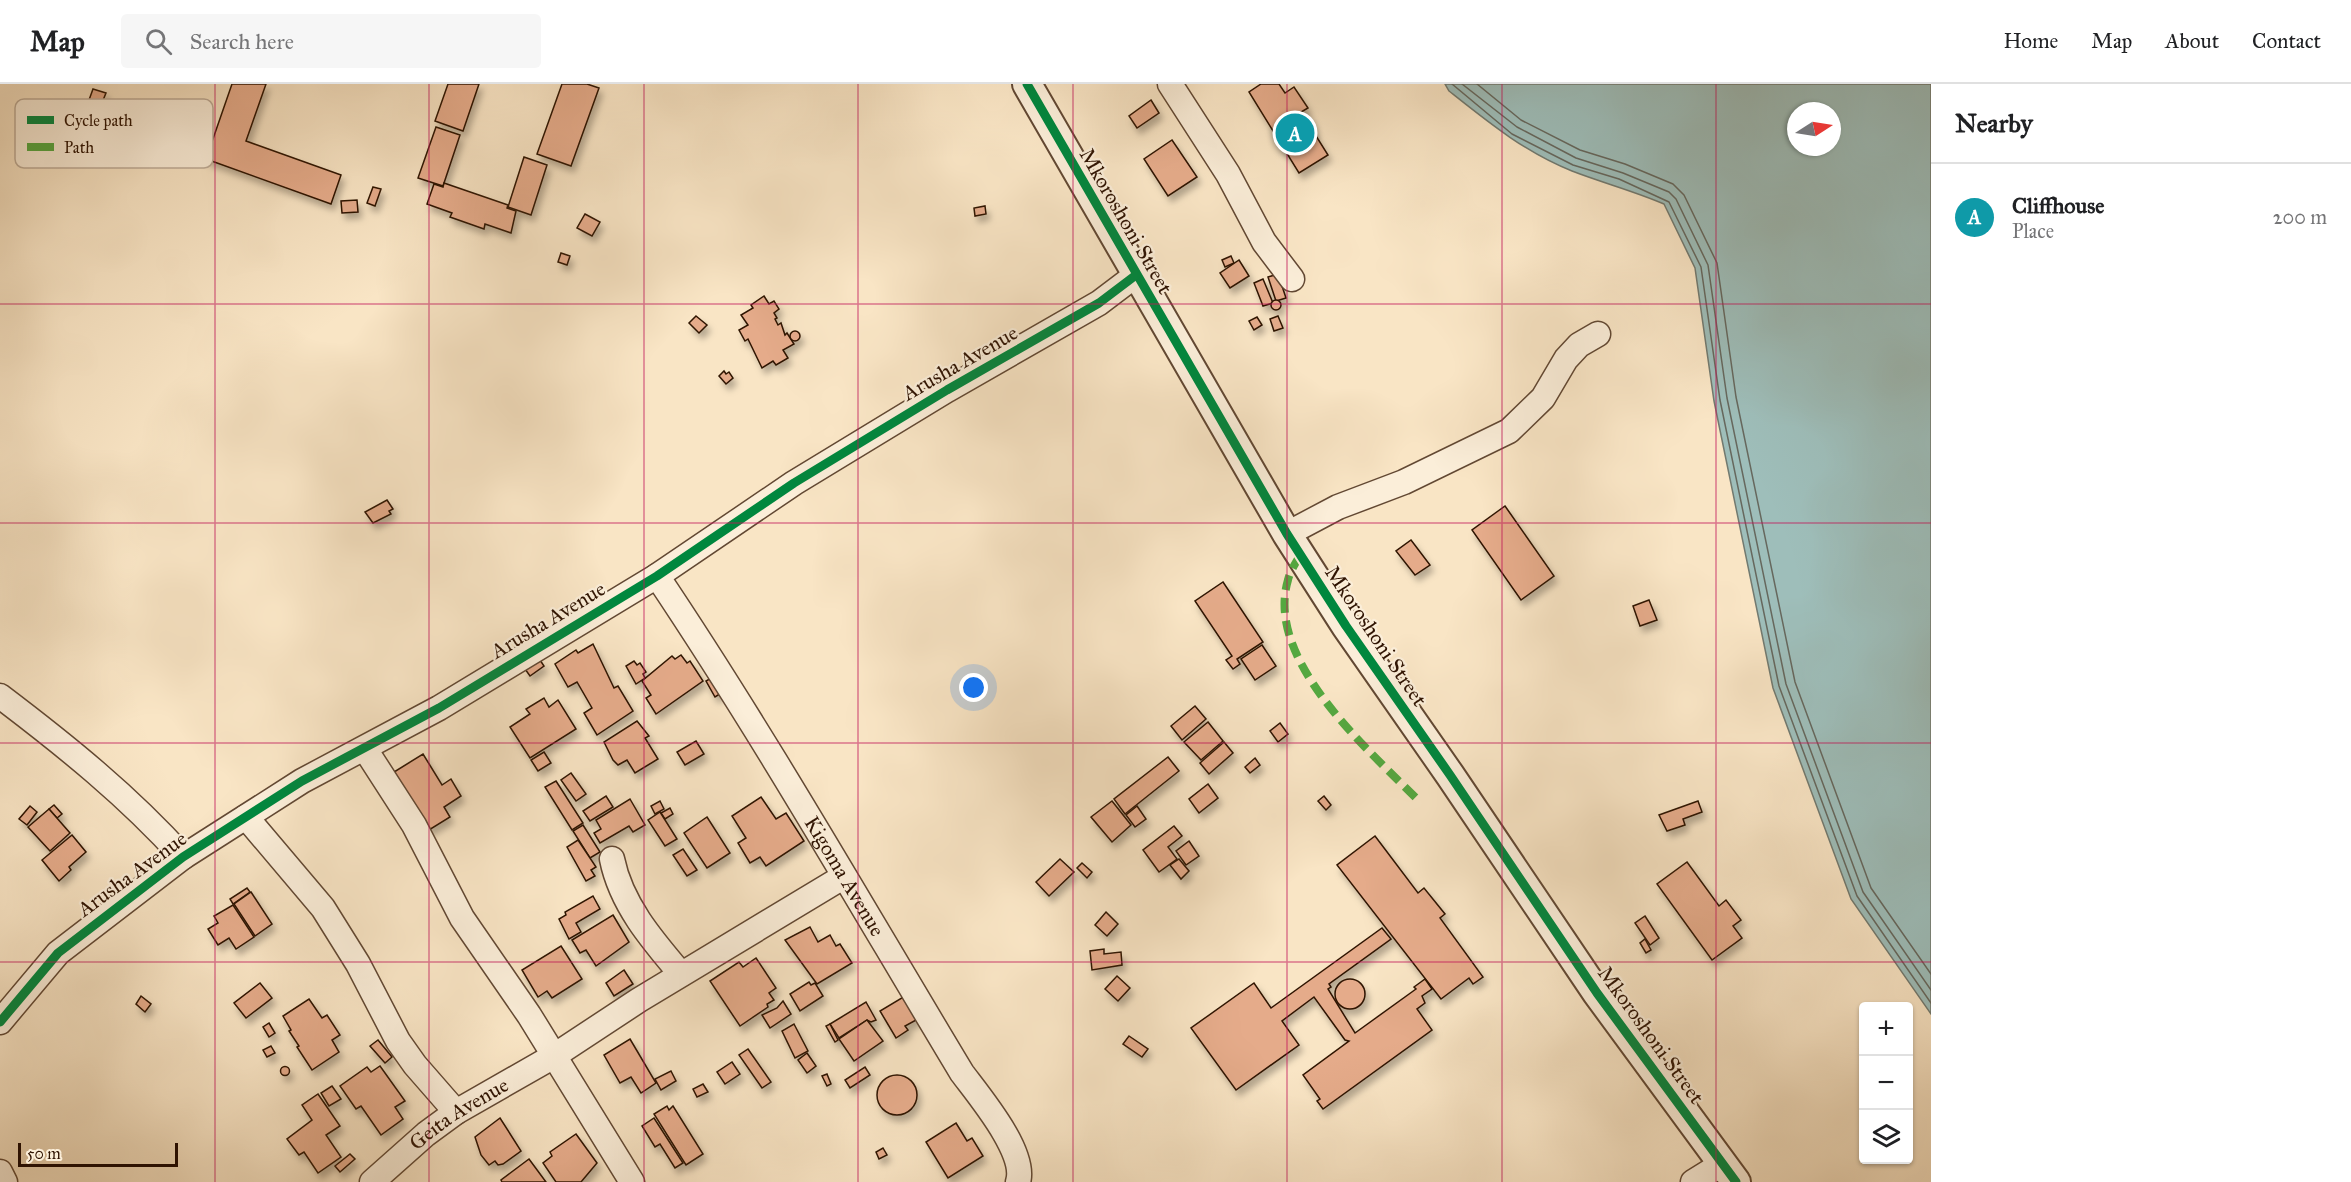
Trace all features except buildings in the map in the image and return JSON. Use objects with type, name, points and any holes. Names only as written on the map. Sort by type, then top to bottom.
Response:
[{"type":"street","name":"Mkoroshoni Street","points":[[1027,84],[1287,534],[1346,626],[1597,993],[1729,1173]]},
{"type":"street","points":[[1170,84],[1228,174],[1264,242],[1292,279]]},
{"type":"street","name":"Arusha Avenue","points":[[0,1022],[58,953],[183,857],[302,781],[439,708],[657,576],[794,483],[947,390],[1099,303],[1136,275]]},
{"type":"street","points":[[1287,534],[1338,507],[1404,482],[1509,431],[1543,398],[1566,359],[1579,345],[1598,334]]},
{"type":"street","name":"Kigoma Avenue","points":[[657,576],[709,654],[962,1073],[1007,1139],[1019,1163],[1018,1182]]},
{"type":"street","points":[[0,696],[116,788],[147,817],[183,857]]},
{"type":"street","points":[[365,749],[414,825],[462,918],[529,1015],[632,1182]]},
{"type":"street","points":[[246,817],[323,908],[358,964],[398,1041],[415,1065],[456,1112]]},
{"type":"street","points":[[612,859],[618,883],[626,900],[681,974]]},
{"type":"street","name":"Geita Avenue","points":[[372,1182],[426,1134],[456,1112],[554,1056],[681,974],[843,877]]},
{"type":"street","points":[[0,1172],[5,1182]]},
{"type":"street","points":[[1693,1182],[1729,1173]]},
{"type":"water","points":[[1445,84],[1931,84],[1931,1014],[1851,899],[1773,688],[1714,401],[1695,268],[1664,204],[1555,164],[1523,146],[1449,91]]},
{"type":"marked path","points":[[1300,555],[1288,580],[1285,611],[1291,642],[1306,672],[1326,702],[1350,731],[1420,802]]},
{"type":"cycle path","points":[[1027,84],[1287,534],[1346,626],[1597,993],[1736,1182]]},
{"type":"cycle path","points":[[0,1022],[58,953],[183,857],[302,781],[439,708],[657,576],[794,483],[947,390],[1099,303],[1136,275]]},
{"type":"place","name":"Cliffhouse","points":[[1295,133]]}]
